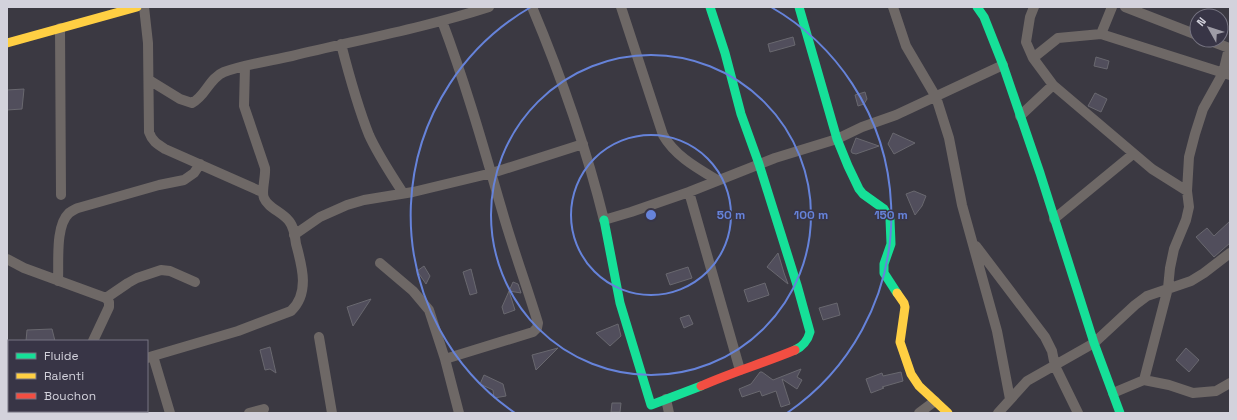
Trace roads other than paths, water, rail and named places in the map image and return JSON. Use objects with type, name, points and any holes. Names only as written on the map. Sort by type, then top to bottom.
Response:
[{"type":"street","points":[[7,43],[137,7]]},
{"type":"street","points":[[144,7],[148,43],[149,132],[152,139],[156,144],[165,149],[262,192]]},
{"type":"street","points":[[149,80],[180,99],[192,103],[202,95],[217,76],[223,73],[245,66],[392,34],[489,7]]},
{"type":"street","points":[[532,7],[583,144],[604,220],[620,303],[651,404],[697,388],[725,374],[770,360],[800,348],[809,337],[810,332],[797,285],[759,164],[741,114],[725,53],[710,7]]},
{"type":"street","points":[[621,7],[663,135],[668,144],[676,153],[717,180]]},
{"type":"street","points":[[799,7],[837,138],[859,189],[863,194],[884,209],[890,219],[891,244],[884,264],[884,273],[904,302],[905,307],[900,342],[911,374],[919,386],[948,413]]},
{"type":"street","points":[[893,7],[906,46],[936,97],[950,138],[962,205],[997,331],[1010,399]]},
{"type":"street","points":[[977,7],[984,17],[1003,66],[1094,343],[1120,413]]},
{"type":"street","points":[[1034,7],[1030,17],[1026,42],[1033,58],[1053,85],[1133,154],[1152,169],[1187,191]]},
{"type":"street","points":[[1101,34],[1112,7]]},
{"type":"street","points":[[1125,7],[1189,33]]},
{"type":"street","points":[[442,21],[456,58],[538,323],[537,328],[533,332],[445,359]]},
{"type":"street","points":[[60,28],[61,195]]},
{"type":"street","points":[[1033,58],[1058,38],[1101,34],[1226,74]]},
{"type":"street","points":[[341,44],[357,104],[369,134],[403,193]]},
{"type":"street","points":[[1144,380],[1168,288],[1174,249],[1186,220],[1189,207],[1187,191],[1189,157],[1203,109],[1226,74],[1230,47]]},
{"type":"street","points":[[170,413],[150,357],[231,333],[291,311],[301,297],[303,280],[302,264],[293,227],[289,221],[268,204],[262,192],[266,176],[265,168],[244,106],[243,91],[245,66]]},
{"type":"street","points":[[604,220],[688,192],[801,149],[837,138],[896,115],[1003,66]]},
{"type":"street","points":[[1020,116],[1053,85]]},
{"type":"street","points":[[294,235],[320,217],[334,210],[364,200],[403,193],[492,173],[583,144]]},
{"type":"street","points":[[1054,219],[1133,154]]},
{"type":"street","points":[[58,281],[60,234],[62,226],[70,213],[78,208],[159,185],[184,180],[194,173],[200,164]]},
{"type":"street","points":[[688,192],[740,370]]},
{"type":"street","points":[[972,241],[1045,337],[1052,351],[1055,366],[1078,413]]},
{"type":"street","points":[[998,413],[1027,381],[1094,343],[1135,305],[1147,296],[1191,281],[1230,253]]},
{"type":"street","points":[[7,259],[24,268],[106,298],[109,302],[109,307],[92,340]]},
{"type":"street","points":[[380,263],[413,291],[429,310],[445,359],[459,413]]},
{"type":"street","points":[[106,298],[128,282],[161,270],[170,271],[195,282]]},
{"type":"street","points":[[318,337],[332,413]]},
{"type":"street","points":[[1113,393],[1144,380],[1193,393],[1216,391],[1230,383]]},
{"type":"street","points":[[666,399],[670,413]]},
{"type":"street","points":[[920,413],[935,401]]},
{"type":"street","points":[[249,413],[264,408]]}]
